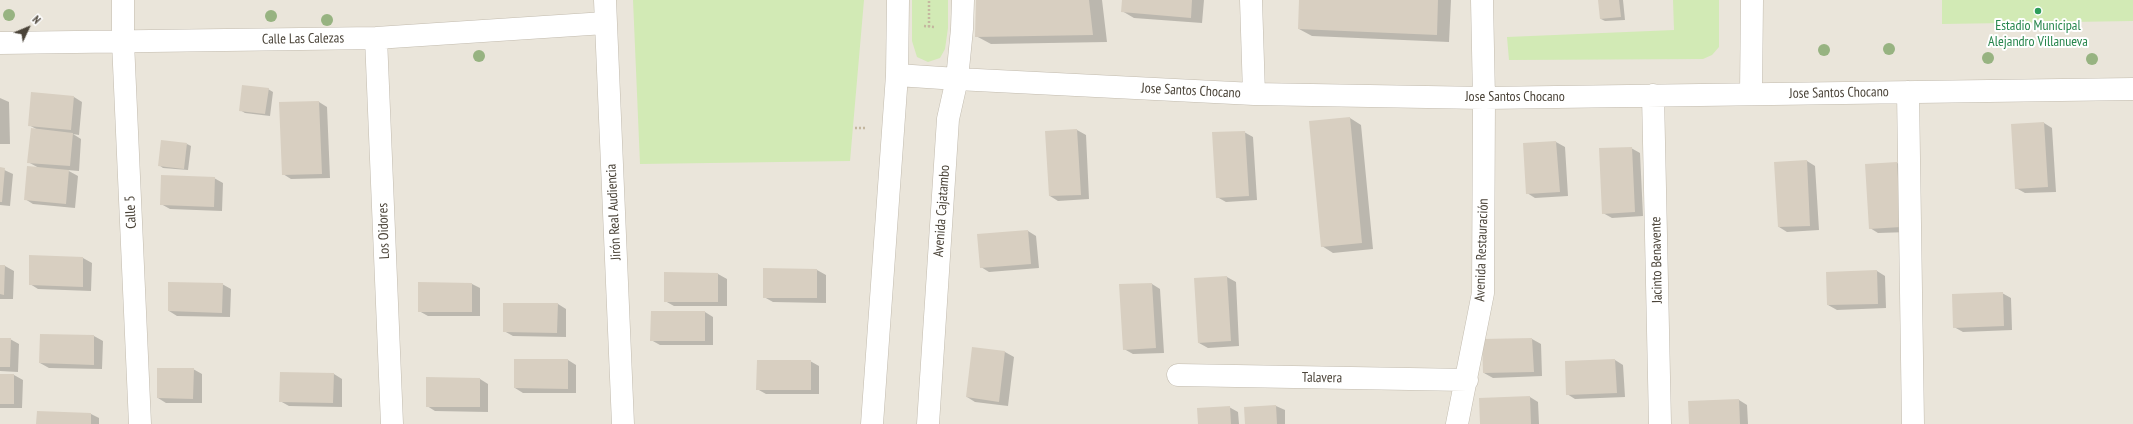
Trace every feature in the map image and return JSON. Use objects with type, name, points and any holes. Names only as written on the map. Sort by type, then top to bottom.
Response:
[{"type":"street","name":"Calle 5","points":[[123,0],[123,42],[140,424]]},
{"type":"street","name":"Jirón Real Audiencia","points":[[605,0],[623,424]]},
{"type":"street","points":[[872,424],[897,74],[898,0]]},
{"type":"street","name":"Avenida Cajatambo","points":[[928,424],[948,119],[957,79],[963,0]]},
{"type":"street","points":[[1251,0],[1254,94]]},
{"type":"street","name":"Avenida Restauración","points":[[1457,424],[1467,380],[1483,293],[1484,98],[1482,0]]},
{"type":"street","points":[[1751,94],[1752,0]]},
{"type":"street","name":"Calle Las Calezas","points":[[0,43],[376,38],[605,23]]},
{"type":"street","name":"Los Oidores","points":[[376,38],[392,424]]},
{"type":"street","name":"Jose Santos Chocano","points":[[897,74],[957,79],[1254,94],[1484,98],[2133,89]]},
{"type":"street","points":[[1908,92],[1913,424]]},
{"type":"street","name":"Jacinto Benavente","points":[[1653,96],[1660,424]]},
{"type":"street","name":"Talavera","points":[[1178,375],[1467,380]]},
{"type":"path","points":[[929,0],[929,27]]},
{"type":"path","points":[[917,26],[941,28]]},
{"type":"shaded area","points":[[0,0],[2133,0],[2133,424],[0,424]]},
{"type":"green space","points":[[633,0],[864,0],[850,161],[640,164]]},
{"type":"green space","points":[[912,0],[948,0],[948,28],[945,49],[940,58],[928,62],[917,57],[912,41]]},
{"type":"green space","points":[[1673,0],[1719,0],[1719,47],[1712,55],[1703,59],[1509,60],[1507,37],[1674,30]]},
{"type":"green space","name":"Estadio Municipal Alejandro Villanueva","points":[[1942,0],[2133,0],[2133,21],[1942,24]]},
{"type":"building","points":[[976,0],[1089,0],[1093,35],[975,37]]},
{"type":"building","points":[[1122,0],[1192,0],[1191,18],[1121,12]]},
{"type":"building","points":[[1299,0],[1438,0],[1437,35],[1298,29]]},
{"type":"building","points":[[1598,0],[1619,0],[1621,17],[1600,19]]},
{"type":"building","points":[[242,85],[269,88],[265,114],[239,111]]},
{"type":"building","points":[[31,92],[74,96],[71,130],[28,126]]},
{"type":"building","points":[[319,101],[322,174],[282,175],[279,102]]},
{"type":"building","points":[[1350,117],[1362,243],[1321,247],[1309,121]]},
{"type":"building","points":[[2044,122],[2048,187],[2015,189],[2011,124]]},
{"type":"building","points":[[31,128],[73,133],[70,166],[27,163]]},
{"type":"building","points":[[1077,129],[1081,195],[1049,196],[1045,131]]},
{"type":"building","points":[[1245,131],[1249,196],[1216,198],[1212,132]]},
{"type":"building","points":[[161,140],[187,143],[184,169],[158,166]]},
{"type":"building","points":[[1556,141],[1560,192],[1526,194],[1523,143]]},
{"type":"building","points":[[1632,147],[1635,212],[1602,214],[1599,148]]},
{"type":"building","points":[[1807,160],[1810,226],[1778,227],[1774,162]]},
{"type":"building","points":[[1897,162],[1901,227],[1869,229],[1865,164]]},
{"type":"building","points":[[27,166],[69,170],[66,204],[24,200]]},
{"type":"building","points":[[0,167],[5,168],[2,202],[0,202]]},
{"type":"building","points":[[161,175],[215,177],[214,207],[160,205]]},
{"type":"building","points":[[1028,230],[1031,264],[980,268],[977,234]]},
{"type":"building","points":[[29,255],[83,257],[83,287],[29,285]]},
{"type":"building","points":[[0,265],[5,265],[4,295],[0,294]]},
{"type":"building","points":[[763,268],[817,269],[817,298],[763,298]]},
{"type":"building","points":[[1877,270],[1878,304],[1827,305],[1826,272]]},
{"type":"building","points":[[664,272],[718,273],[718,302],[664,302]]},
{"type":"building","points":[[1227,276],[1231,341],[1198,343],[1194,278]]},
{"type":"building","points":[[168,282],[223,283],[222,313],[168,311]]},
{"type":"building","points":[[418,282],[472,283],[472,312],[418,312]]},
{"type":"building","points":[[1152,283],[1156,348],[1123,350],[1119,284]]},
{"type":"building","points":[[2003,292],[2004,326],[1953,328],[1952,294]]},
{"type":"building","points":[[503,303],[558,303],[557,333],[503,332]]},
{"type":"building","points":[[651,311],[705,311],[705,341],[650,341]]},
{"type":"building","points":[[40,334],[94,335],[94,365],[39,363]]},
{"type":"building","points":[[0,338],[11,338],[10,367],[0,367]]},
{"type":"building","points":[[1532,338],[1534,372],[1483,373],[1482,339]]},
{"type":"building","points":[[972,347],[1005,351],[999,402],[966,397]]},
{"type":"building","points":[[514,359],[568,359],[568,389],[514,388]]},
{"type":"building","points":[[1615,359],[1617,393],[1566,395],[1565,361]]},
{"type":"building","points":[[757,360],[811,360],[811,390],[756,390]]},
{"type":"building","points":[[157,368],[194,368],[193,399],[157,398]]},
{"type":"building","points":[[280,372],[334,373],[333,403],[279,402]]},
{"type":"building","points":[[0,374],[14,374],[14,404],[0,404]]},
{"type":"building","points":[[426,377],[480,378],[480,407],[426,407]]},
{"type":"building","points":[[1530,396],[1531,424],[1480,424],[1479,398]]},
{"type":"building","points":[[1739,399],[1740,424],[1689,424],[1688,401]]},
{"type":"building","points":[[1276,405],[1277,424],[1245,424],[1244,407]]},
{"type":"building","points":[[1230,406],[1231,424],[1198,424],[1197,408]]},
{"type":"building","points":[[37,411],[91,413],[91,424],[36,424]]},
{"type":"place","name":"Estadio Municipal Alejandro Villanueva","points":[[2038,11]]}]
